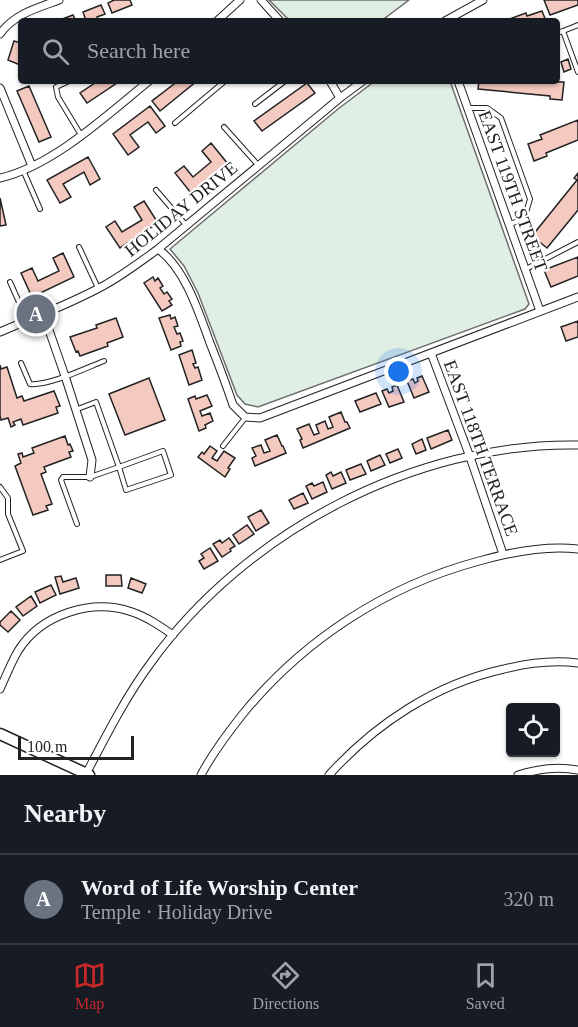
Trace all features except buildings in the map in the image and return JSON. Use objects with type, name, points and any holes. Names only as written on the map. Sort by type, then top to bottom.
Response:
[{"type":"main road","points":[[0,734],[88,774]]},
{"type":"street","points":[[0,34],[15,18],[59,0]]},
{"type":"street","points":[[220,18],[240,0]]},
{"type":"street","points":[[261,0],[277,18]]},
{"type":"street","points":[[450,18],[483,0]]},
{"type":"street","points":[[0,178],[45,159],[81,135],[145,84]]},
{"type":"street","points":[[332,84],[340,98]]},
{"type":"street","name":"HOLIDAY DRIVE","points":[[0,332],[72,302],[135,266],[359,84]]},
{"type":"street","name":"EAST 119TH STREET","points":[[459,84],[540,311]]},
{"type":"street","points":[[0,88],[32,166]]},
{"type":"street","points":[[158,249],[176,268],[194,298],[233,405],[245,417],[260,418],[578,297]]},
{"type":"street","points":[[43,313],[66,376],[92,460],[90,477]]},
{"type":"street","name":"EAST 118TH TERRACE","points":[[431,353],[503,554]]},
{"type":"street","points":[[88,774],[112,724],[150,663],[212,593],[262,550],[317,514],[376,486],[438,464],[502,450],[558,444],[578,445]]},
{"type":"street","points":[[201,775],[226,735],[256,697],[290,663],[328,633],[368,606],[411,584],[456,567],[503,554],[534,549],[578,549]]},
{"type":"street","points":[[0,688],[19,650],[38,630],[58,616],[84,608],[101,607],[131,611],[173,635]]},
{"type":"street","points":[[329,775],[354,749],[395,716],[457,683],[524,664],[578,663]]},
{"type":"street","points":[[518,775],[555,767],[578,770]]},
{"type":"lane","points":[[560,32],[578,25]]},
{"type":"lane","points":[[563,31],[578,72]]},
{"type":"lane","points":[[62,84],[56,87],[58,96],[81,135]]},
{"type":"lane","points":[[175,123],[221,84]]},
{"type":"lane","points":[[255,104],[281,84]]},
{"type":"lane","points":[[468,108],[487,108],[501,118],[505,128],[530,199],[524,219],[509,224]]},
{"type":"lane","points":[[224,127],[258,166]]},
{"type":"lane","points":[[23,170],[40,210]]},
{"type":"lane","points":[[156,190],[186,226]]},
{"type":"lane","points":[[526,270],[578,242]]},
{"type":"lane","points":[[79,247],[98,288]]},
{"type":"lane","points":[[10,282],[27,320]]},
{"type":"lane","points":[[21,363],[30,384],[37,385],[104,361]]},
{"type":"lane","points":[[75,410],[96,402],[119,467],[126,490],[171,474],[163,451],[119,467],[90,477],[63,477],[60,480],[77,524]]},
{"type":"lane","points":[[223,446],[245,417]]},
{"type":"lane","points":[[0,487],[8,498],[8,514],[23,552],[0,560]]},
{"type":"green space","points":[[269,0],[409,0],[385,18],[287,18]]},
{"type":"green space","points":[[371,84],[451,84],[529,304],[525,309],[258,407],[245,404],[237,395],[198,293],[184,266],[170,249]]},
{"type":"place","name":"Word of Life Worship Center","points":[[36,314]]}]
